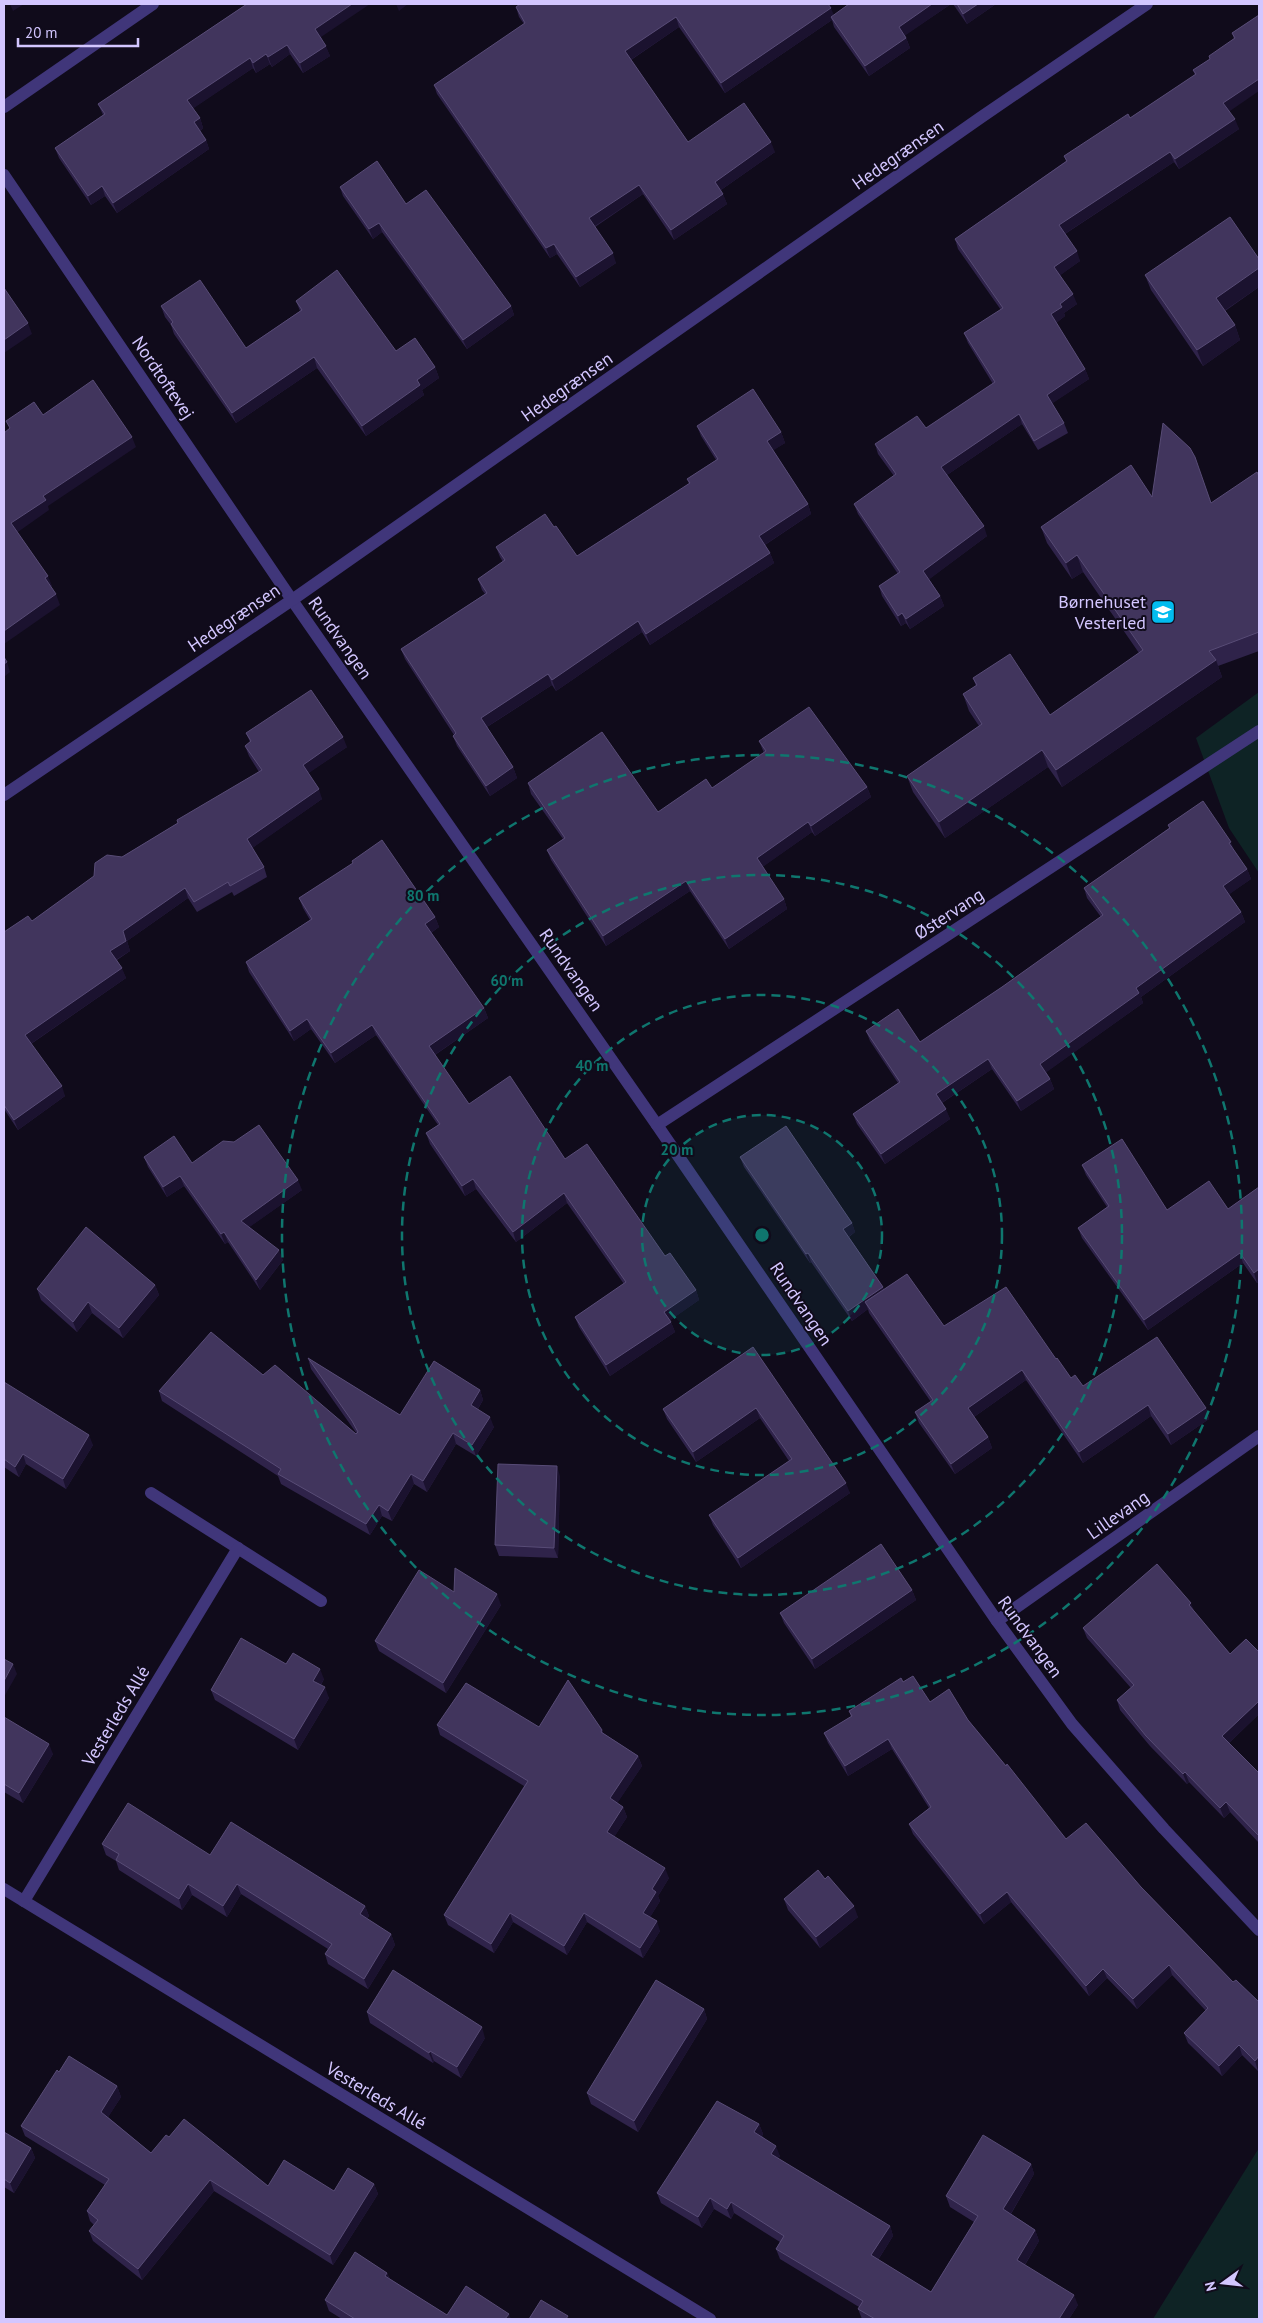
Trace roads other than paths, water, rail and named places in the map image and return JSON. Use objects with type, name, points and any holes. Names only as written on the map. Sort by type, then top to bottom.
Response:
[{"type":"street","points":[[4,107],[153,4]]},
{"type":"street","name":"Hedegrænsen","points":[[4,795],[292,600],[980,118],[1129,8],[1147,4]]},
{"type":"street","name":"Nordtoftevej","points":[[4,176],[292,600]]},
{"type":"street","name":"Rundvangen","points":[[292,600],[657,1125],[997,1621],[1072,1724],[1164,1829],[1259,1930]]},
{"type":"street","name":"Østervang","points":[[657,1125],[1259,731]]},
{"type":"street","name":"Lillevang","points":[[997,1621],[1259,1436]]},
{"type":"street","points":[[151,1493],[321,1601]]},
{"type":"street","name":"Vesterleds Allé","points":[[24,1902],[238,1548]]},
{"type":"street","name":"Vesterleds Allé","points":[[4,1889],[710,2319]]},
{"type":"place","name":"Børnehuset Vesterled","points":[[1163,612]]}]
